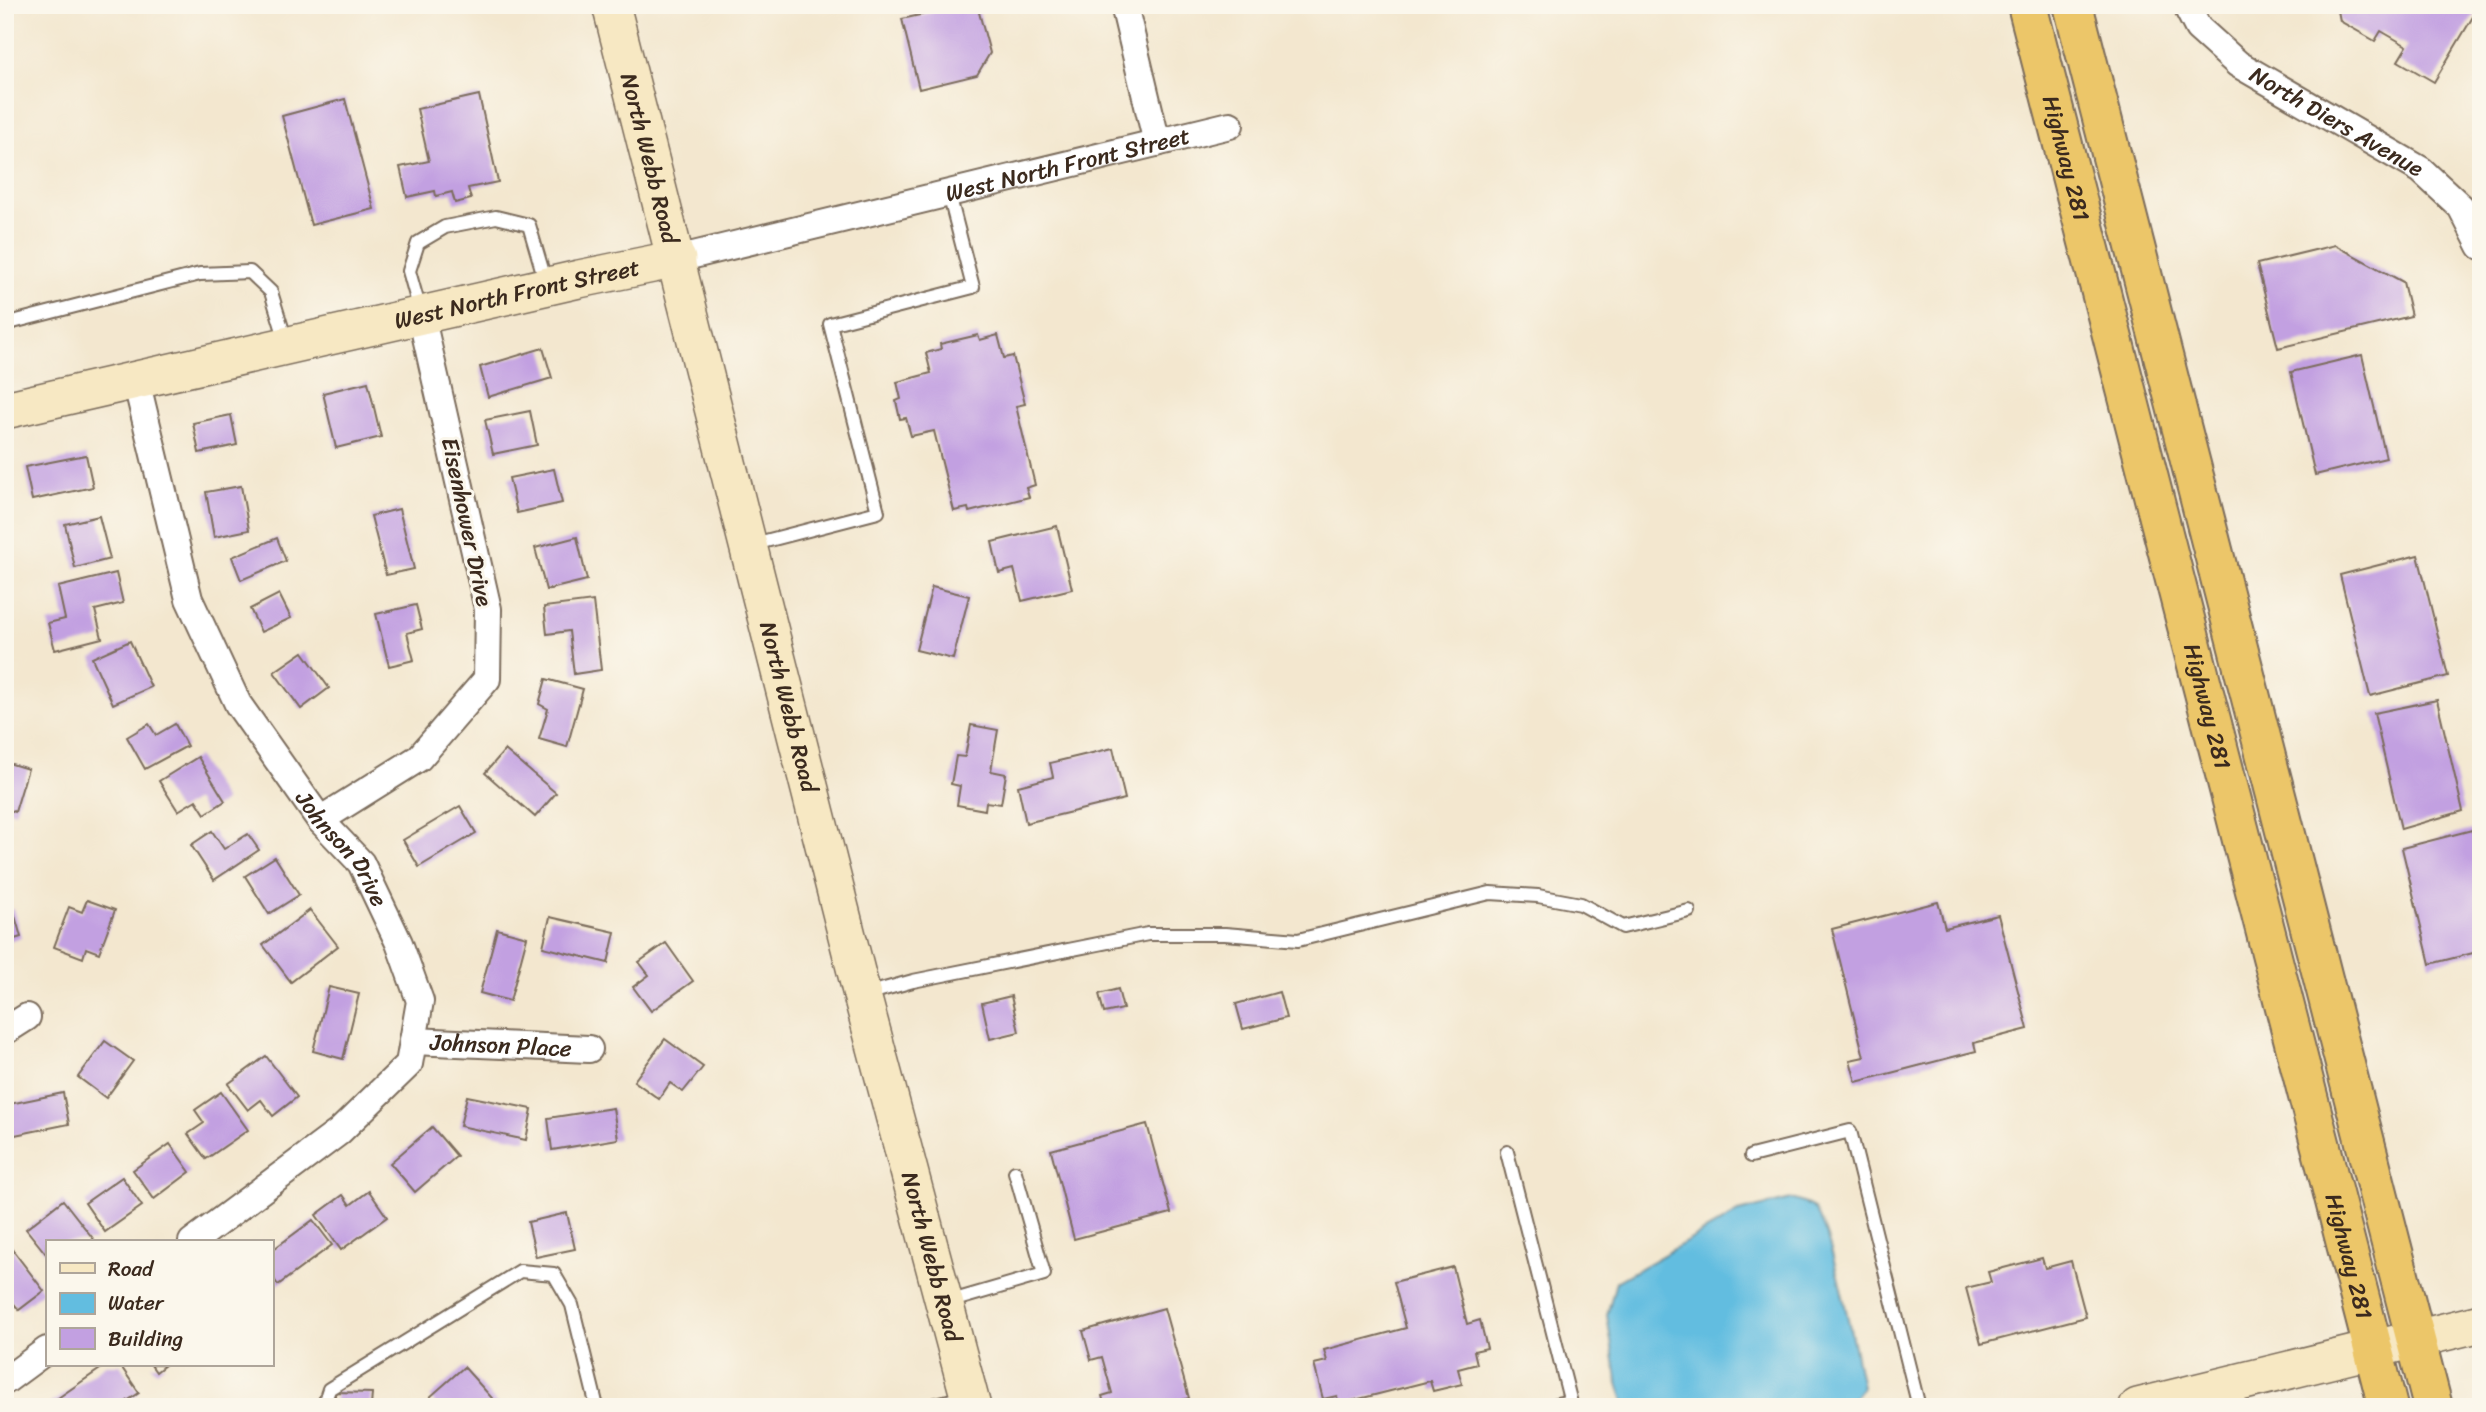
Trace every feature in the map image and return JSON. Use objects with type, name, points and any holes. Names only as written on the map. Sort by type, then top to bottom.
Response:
[{"type":"highway","name":"Highway 281","points":[[2027,5],[2388,1407]]},
{"type":"highway","name":"Highway 281","points":[[2073,5],[2433,1407]]},
{"type":"main road","name":"North Webb Road","points":[[611,5],[862,995],[971,1401]]},
{"type":"main road","name":"West North Front Street","points":[[5,410],[677,259]]},
{"type":"main road","points":[[2138,1407],[2481,1323]]},
{"type":"street","points":[[1124,5],[1157,143]]},
{"type":"street","name":"North Diers Avenue","points":[[2186,5],[2198,28],[2238,64],[2421,170],[2472,209],[2481,246]]},
{"type":"street","name":"West North Front Street","points":[[677,259],[1230,125]]},
{"type":"street","name":"Eisenhower Drive","points":[[320,820],[419,758],[486,679],[488,608],[421,315]]},
{"type":"street","name":"Johnson Drive","points":[[136,380],[189,599],[238,704],[320,820],[361,863],[399,943],[420,1001],[409,1064],[339,1132],[195,1240]]},
{"type":"street","name":"Johnson Place","points":[[413,1041],[589,1049]]},
{"type":"street","points":[[5,1381],[46,1351]]},
{"type":"lane","points":[[749,545],[878,512],[830,324],[973,287],[949,194]]},
{"type":"lane","points":[[421,315],[409,271],[418,243],[445,227],[496,217],[528,225],[548,286]]},
{"type":"lane","points":[[5,324],[200,275],[250,272],[271,292],[287,345]]},
{"type":"lane","points":[[862,995],[913,981],[1148,934],[1226,934],[1298,940],[1490,893],[1538,895],[1581,904],[1623,927],[1689,911]]},
{"type":"lane","points":[[1751,1156],[1850,1132],[1919,1407]]},
{"type":"lane","points":[[1507,1152],[1571,1404],[1544,1407]]},
{"type":"lane","points":[[944,1303],[1044,1275],[1014,1172]]},
{"type":"lane","points":[[323,1407],[329,1389],[520,1271],[554,1274],[572,1305],[597,1407]]},
{"type":"lane","points":[[924,1407],[971,1401]]},
{"type":"water","points":[[1791,1199],[1812,1207],[1827,1237],[1835,1263],[1862,1387],[1847,1407],[1626,1407],[1617,1380],[1607,1315],[1616,1282],[1739,1212]]},
{"type":"building","points":[[965,5],[977,5],[990,53],[977,75],[919,89],[902,19]]},
{"type":"building","points":[[2337,5],[2480,5],[2434,82],[2398,61],[2407,46],[2381,31],[2375,41],[2340,21]]},
{"type":"building","points":[[479,95],[498,182],[468,188],[471,199],[455,203],[452,192],[436,196],[435,191],[407,197],[400,167],[429,161],[417,109]]},
{"type":"building","points":[[345,99],[374,209],[311,225],[282,116]]},
{"type":"building","points":[[2335,245],[2403,282],[2411,316],[2278,348],[2257,264]]},
{"type":"building","points":[[978,335],[980,340],[998,335],[1004,358],[1013,356],[1025,404],[1016,406],[1035,485],[1026,488],[1029,497],[969,512],[968,508],[954,511],[934,431],[911,436],[906,418],[900,419],[896,401],[901,399],[897,382],[931,373],[926,353],[941,349],[940,344]]},
{"type":"building","points":[[543,348],[552,378],[488,397],[480,367]]},
{"type":"building","points":[[2362,355],[2386,458],[2315,475],[2291,372]]},
{"type":"building","points":[[368,382],[381,437],[336,448],[323,393]]},
{"type":"building","points":[[530,411],[537,445],[493,454],[485,420]]},
{"type":"building","points":[[231,415],[237,445],[199,453],[193,423]]},
{"type":"building","points":[[86,455],[93,487],[32,500],[25,467]]},
{"type":"building","points":[[554,469],[562,503],[517,513],[509,478]]},
{"type":"building","points":[[241,486],[249,530],[214,537],[206,492]]},
{"type":"building","points":[[399,509],[414,569],[386,575],[371,516]]},
{"type":"building","points":[[99,516],[110,559],[75,568],[65,524]]},
{"type":"building","points":[[1057,526],[1072,589],[1022,601],[1014,569],[999,573],[992,542]]},
{"type":"building","points":[[577,537],[587,580],[546,590],[535,548]]},
{"type":"building","points":[[277,538],[286,561],[241,580],[232,557]]},
{"type":"building","points":[[2418,555],[2448,676],[2370,696],[2340,575]]},
{"type":"building","points":[[116,573],[123,603],[95,610],[102,638],[55,650],[48,623],[65,619],[58,587]]},
{"type":"building","points":[[932,587],[969,596],[953,659],[916,650]]},
{"type":"building","points":[[279,594],[291,618],[261,632],[250,609]]},
{"type":"building","points":[[593,601],[601,670],[574,674],[569,631],[547,634],[544,607]]},
{"type":"building","points":[[416,605],[422,629],[407,633],[414,660],[389,666],[376,614]]},
{"type":"building","points":[[130,641],[151,687],[113,704],[92,658]]},
{"type":"building","points":[[303,652],[329,688],[301,709],[274,672]]},
{"type":"building","points":[[546,679],[583,689],[567,747],[539,739],[548,709],[539,704]]},
{"type":"building","points":[[2437,700],[2463,811],[2401,829],[2374,713]]},
{"type":"building","points":[[149,724],[156,735],[175,724],[187,746],[145,769],[127,737]]},
{"type":"building","points":[[971,725],[998,730],[991,771],[1006,774],[1001,804],[986,802],[985,810],[957,805],[960,786],[951,784],[956,756],[965,757]]},
{"type":"building","points":[[1113,748],[1125,799],[1026,823],[1018,786],[1053,777],[1050,763]]},
{"type":"building","points":[[505,750],[556,793],[535,817],[485,773]]},
{"type":"building","points":[[198,757],[225,801],[205,814],[196,800],[178,811],[159,781]]},
{"type":"building","points":[[5,762],[28,769],[15,812],[5,808]]},
{"type":"building","points":[[460,806],[476,833],[419,867],[403,840]]},
{"type":"building","points":[[2472,830],[2481,866],[2481,951],[2430,964],[2402,848]]},
{"type":"building","points":[[212,831],[224,849],[248,834],[259,850],[214,880],[191,845]]},
{"type":"building","points":[[275,857],[299,895],[269,914],[245,876]]},
{"type":"building","points":[[87,900],[115,910],[99,953],[86,948],[83,958],[54,947],[69,907],[82,912]]},
{"type":"building","points":[[1938,902],[1945,928],[1998,915],[2028,1029],[1974,1043],[1976,1051],[1856,1082],[1850,1060],[1864,1057],[1832,929]]},
{"type":"building","points":[[13,909],[21,937],[5,942],[5,911]]},
{"type":"building","points":[[310,910],[338,946],[291,982],[263,945]]},
{"type":"building","points":[[550,917],[615,932],[608,963],[543,947]]},
{"type":"building","points":[[497,929],[527,937],[510,1001],[480,993]]},
{"type":"building","points":[[666,943],[693,981],[651,1011],[633,987],[649,975],[639,962]]},
{"type":"building","points":[[329,987],[359,994],[343,1059],[313,1051]]},
{"type":"building","points":[[1118,989],[1123,1009],[1104,1013],[1099,994]]},
{"type":"building","points":[[1279,992],[1286,1018],[1243,1029],[1236,1004]]},
{"type":"building","points":[[1011,996],[1019,1032],[990,1039],[982,1003]]},
{"type":"building","points":[[665,1039],[703,1067],[683,1092],[670,1083],[659,1099],[634,1081]]},
{"type":"building","points":[[105,1041],[133,1061],[106,1098],[78,1077]]},
{"type":"building","points":[[266,1056],[297,1097],[273,1116],[261,1100],[248,1110],[228,1084]]},
{"type":"building","points":[[221,1092],[248,1130],[206,1159],[188,1134],[204,1123],[195,1110]]},
{"type":"building","points":[[63,1093],[69,1124],[5,1137],[5,1105]]},
{"type":"building","points":[[467,1096],[532,1109],[526,1140],[460,1126]]},
{"type":"building","points":[[613,1108],[618,1139],[552,1150],[548,1118]]},
{"type":"building","points":[[1147,1124],[1171,1213],[1074,1239],[1051,1150]]},
{"type":"building","points":[[432,1127],[457,1156],[415,1192],[390,1163]]},
{"type":"building","points":[[170,1144],[190,1172],[154,1199],[133,1170]]},
{"type":"building","points":[[122,1177],[142,1206],[105,1232],[85,1203]]},
{"type":"building","points":[[369,1191],[387,1217],[341,1250],[316,1215],[343,1195],[350,1205]]},
{"type":"building","points":[[63,1200],[94,1240],[46,1240],[46,1254],[26,1229]]},
{"type":"building","points":[[567,1213],[575,1249],[536,1257],[528,1222]]},
{"type":"building","points":[[313,1220],[332,1245],[278,1285],[273,1278],[273,1250]]},
{"type":"building","points":[[5,1240],[44,1291],[19,1310],[5,1293]]},
{"type":"building","points":[[2042,1258],[2045,1268],[2071,1261],[2086,1317],[1981,1344],[1966,1288],[1991,1282],[1988,1272]]},
{"type":"building","points":[[1453,1267],[1467,1324],[1480,1320],[1487,1348],[1474,1351],[1477,1364],[1458,1369],[1462,1384],[1433,1391],[1430,1381],[1339,1404],[1337,1396],[1323,1399],[1314,1364],[1327,1361],[1324,1350],[1406,1328],[1394,1282]]},
{"type":"building","points":[[1164,1308],[1189,1398],[1158,1407],[1105,1407],[1102,1396],[1112,1393],[1102,1357],[1091,1360],[1083,1331]]},
{"type":"building","points":[[105,1366],[121,1366],[139,1393],[118,1407],[45,1407]]},
{"type":"building","points":[[152,1366],[164,1366],[156,1372]]},
{"type":"building","points":[[464,1367],[500,1407],[438,1407],[430,1397]]},
{"type":"building","points":[[335,1392],[372,1393],[371,1407],[335,1407]]}]
